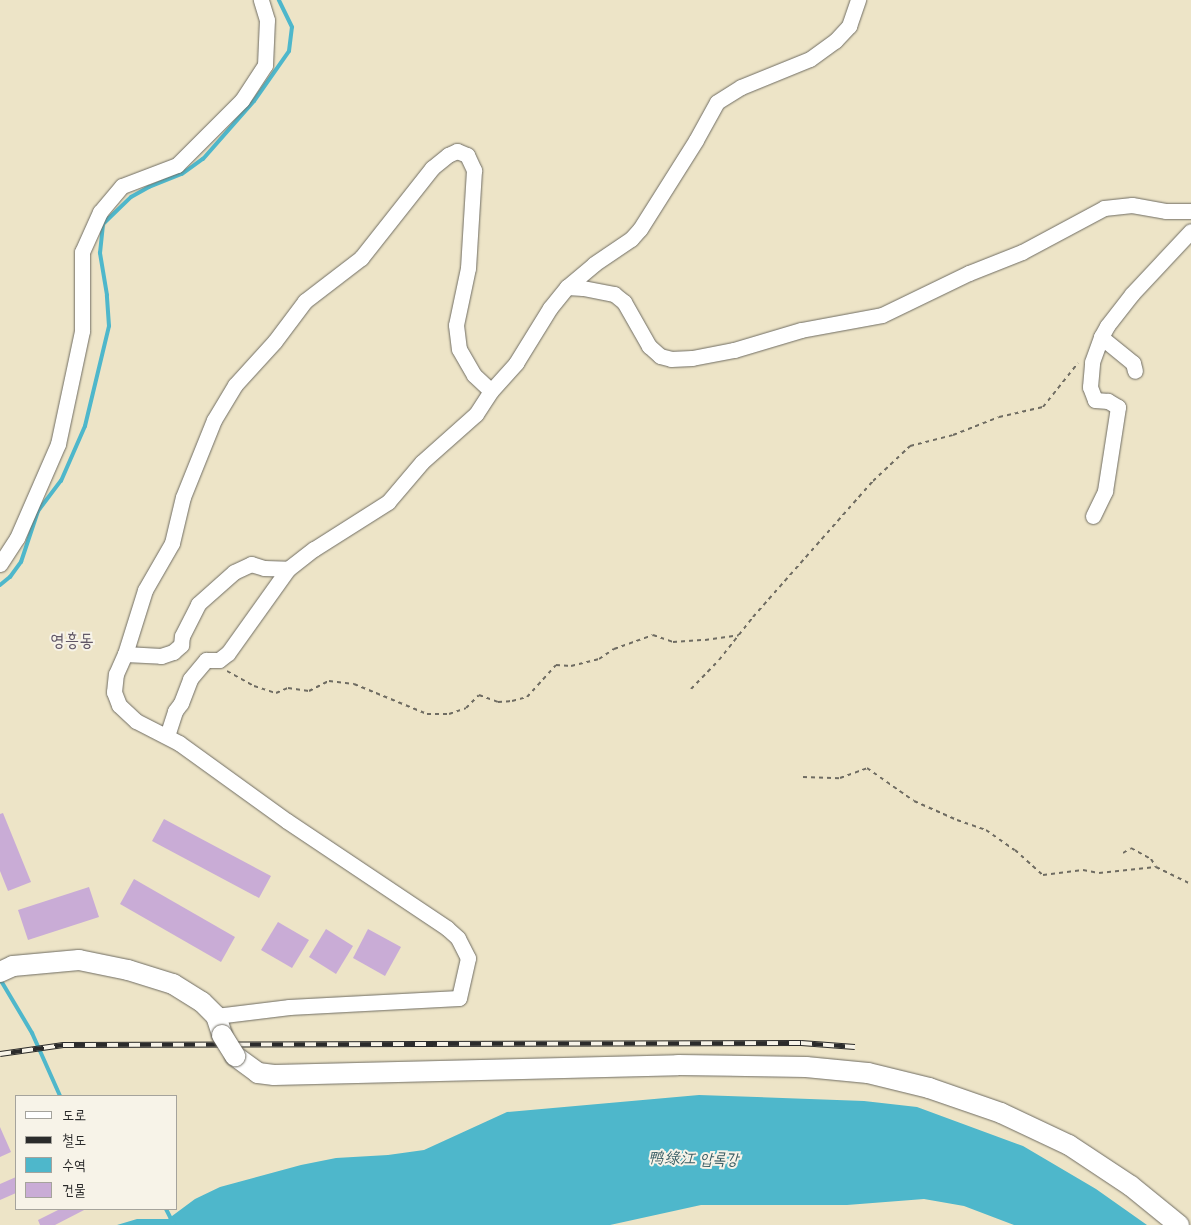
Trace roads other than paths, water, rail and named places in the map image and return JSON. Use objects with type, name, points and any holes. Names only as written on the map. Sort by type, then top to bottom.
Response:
[{"type":"main road","points":[[7,969],[79,960],[128,970],[173,984],[202,1002],[219,1025],[235,1056],[258,1073],[274,1075],[678,1065],[806,1067],[868,1072],[929,1088],[1000,1112],[1069,1145],[1132,1186],[1179,1225]]},
{"type":"street","points":[[0,564],[17,538],[58,444],[82,331],[82,252],[100,212],[122,186],[177,165],[242,100],[265,65],[266,20],[261,0]]},
{"type":"street","points":[[167,736],[175,711],[181,703],[190,679],[206,660],[219,660],[228,653],[288,569],[314,549],[388,502],[422,462],[476,414],[491,391],[516,363],[550,308],[567,287],[594,264],[631,239],[640,229],[696,140],[717,102],[741,86],[810,59],[835,42],[848,26],[858,0]]},
{"type":"street","points":[[219,1025],[289,1006],[459,998],[468,958],[458,938],[447,928],[280,816],[201,758],[167,736],[136,721],[119,705],[114,692],[116,674],[125,654],[145,590],[172,542],[183,497],[214,420],[236,385],[275,341],[305,301],[361,258],[432,168],[448,154],[457,151],[467,155],[474,170],[468,268],[456,325],[459,349],[474,375],[491,391]]},
{"type":"street","points":[[567,287],[614,294],[624,302],[649,346],[660,356],[671,359],[692,358],[734,350],[802,330],[882,315],[969,273],[1022,252],[1104,208],[1132,205],[1190,213]]},
{"type":"street","points":[[1093,516],[1105,491],[1118,408],[1108,401],[1095,400],[1090,387],[1092,362],[1100,337],[1132,294],[1191,231]]},
{"type":"street","points":[[1100,337],[1133,362],[1135,371]]},
{"type":"street","points":[[125,654],[161,656],[173,652],[181,644],[182,636],[198,604],[234,572],[251,564],[264,568],[288,569]]},
{"type":"water","name":"鸭绿江 압록강","points":[[699,1095],[864,1101],[917,1107],[1023,1146],[1096,1189],[1147,1225],[1014,1225],[964,1206],[924,1199],[847,1205],[701,1205],[610,1225],[117,1225],[137,1219],[168,1219],[195,1199],[220,1187],[301,1165],[336,1158],[388,1155],[424,1150],[507,1112]]},
{"type":"waterway","points":[[0,585],[10,577],[21,562],[38,511],[61,481],[85,426],[109,326],[107,295],[100,253],[103,224],[131,197],[149,187],[182,174],[203,159],[254,101],[289,51],[292,27],[279,0]]},
{"type":"waterway","points":[[0,979],[32,1033],[60,1095]]},
{"type":"waterway","points":[[166,1210],[174,1225]]},
{"type":"railway","points":[[0,1054],[63,1045],[801,1043],[855,1047]]},
{"type":"district","name":"영흥동","points":[[72,640]]}]
